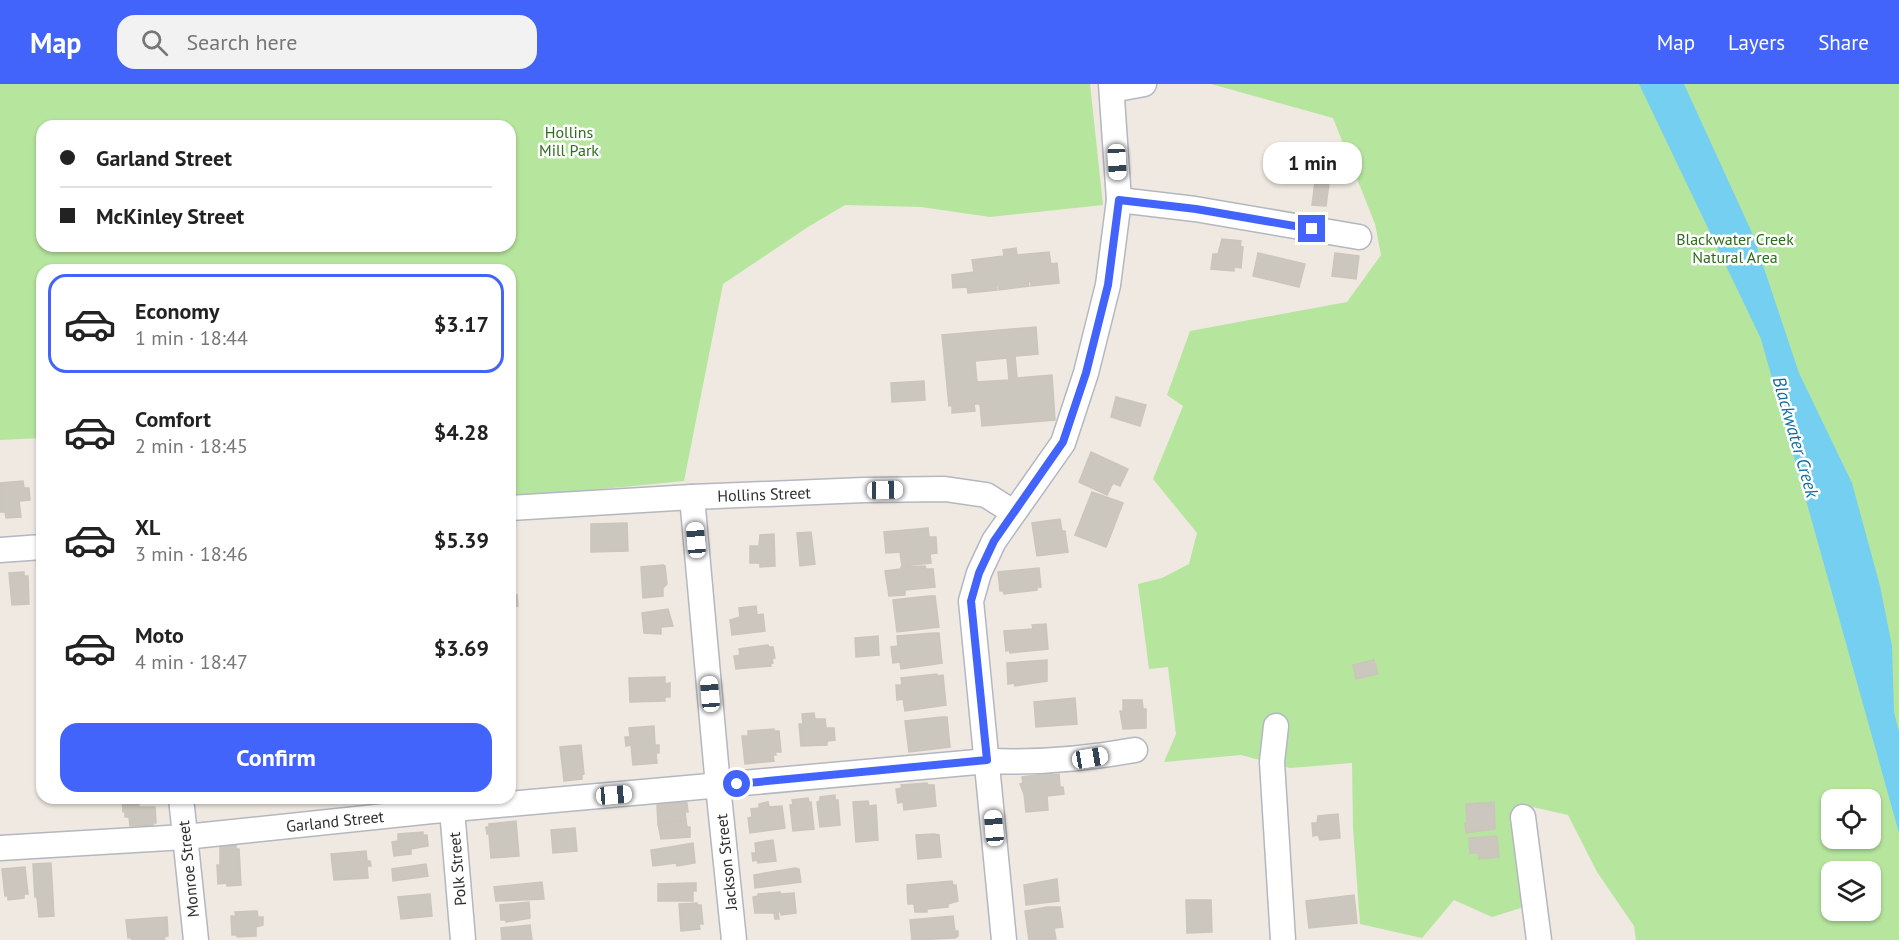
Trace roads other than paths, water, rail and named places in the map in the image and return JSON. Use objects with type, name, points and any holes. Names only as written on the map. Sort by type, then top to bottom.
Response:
[{"type":"street","points":[[1004,940],[971,601],[979,573],[994,541],[1063,442],[1086,373],[1108,285],[1119,200],[1111,87],[1144,84]]},
{"type":"street","points":[[1119,200],[1196,209],[1359,237]]},
{"type":"street","name":"Hollins Street","points":[[516,507],[692,497],[945,489],[986,495],[1013,512]]},
{"type":"street","name":"Jackson Street","points":[[692,497],[734,940]]},
{"type":"street","points":[[0,550],[36,547]]},
{"type":"street","points":[[1276,726],[1272,762],[1283,940]]},
{"type":"street","name":"Garland Street","points":[[516,800],[718,786],[987,760],[1027,762],[1079,759],[1135,750]]},
{"type":"street","name":"Monroe Street","points":[[181,804],[196,940]]},
{"type":"street","name":"Garland Street","points":[[0,848],[184,837],[452,804]]},
{"type":"street","name":"Polk Street","points":[[452,804],[463,940]]},
{"type":"street","points":[[1523,817],[1539,940]]},
{"type":"water","name":"Blackwater Creek","points":[[1639,84],[1684,84],[1753,235],[1799,373],[1852,483],[1880,586],[1892,646],[1894,712],[1899,732],[1899,833],[1761,339]]},
{"type":"park label","name":"Hollins Mill Park","points":[[569,141]]},
{"type":"park label","name":"Blackwater Creek Natural Area","points":[[1735,248]]}]
